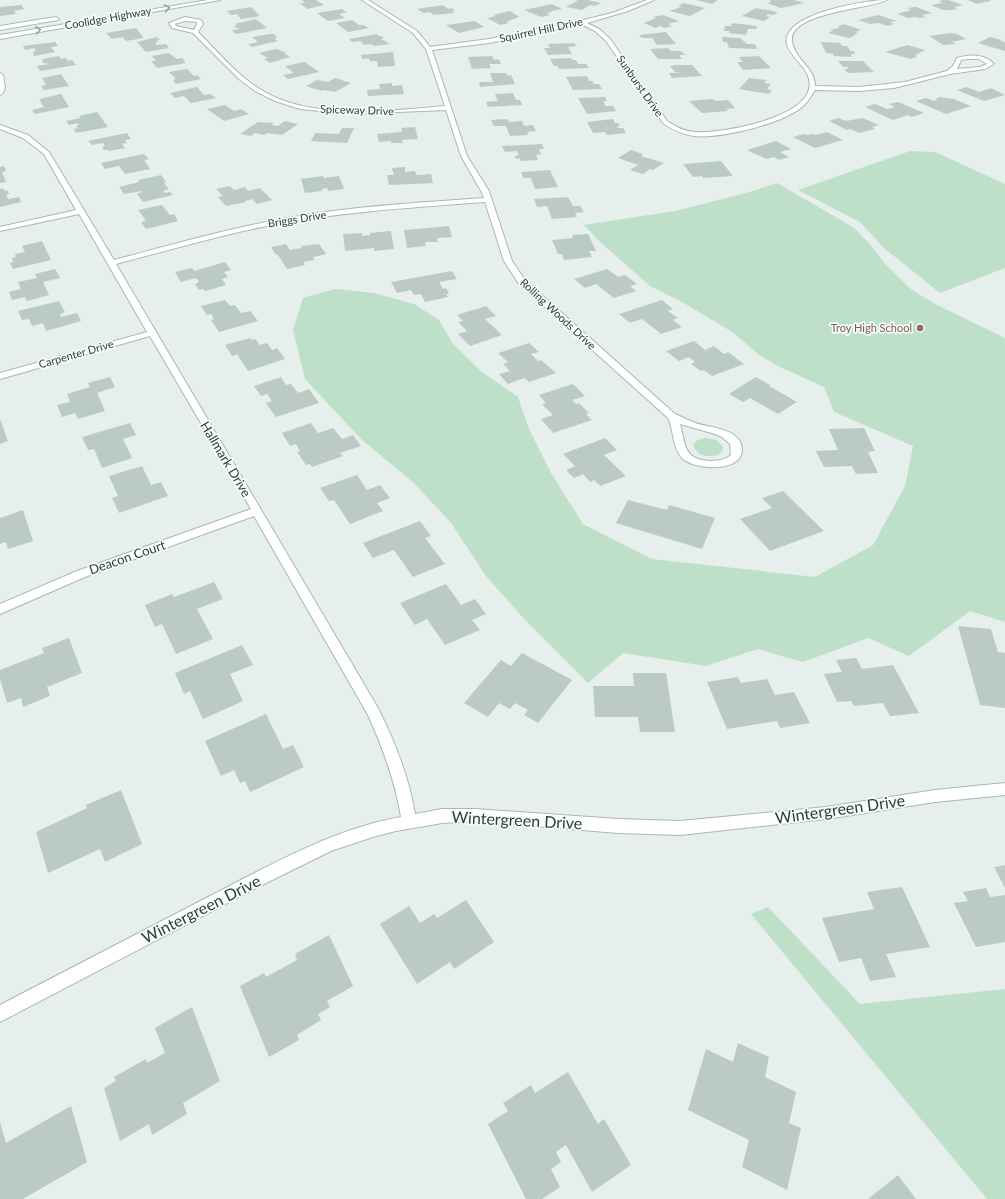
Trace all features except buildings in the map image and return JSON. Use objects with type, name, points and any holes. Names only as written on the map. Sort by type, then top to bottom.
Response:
[{"type":"street","name":"Coolidge Highway","points":[[0,36],[217,0]]},
{"type":"street","name":"Rolling Woods Drive","points":[[365,0],[415,32],[429,49],[464,156],[488,200],[508,261],[522,282],[672,416],[691,424],[726,435],[736,444],[738,450],[736,454],[728,461],[721,464],[705,464],[691,459],[686,456],[682,448],[678,427],[672,416]]},
{"type":"street","name":"Rolling Woods Drive","points":[[372,0],[372,3],[376,7]]},
{"type":"street","name":"Squirrel Hill Drive","points":[[429,49],[477,44],[581,22],[625,11],[651,0]]},
{"type":"street","points":[[884,0],[826,13],[804,21],[793,29],[789,36],[790,46],[796,56],[809,70],[814,81],[813,88],[852,89],[905,84],[949,72],[986,68],[991,64],[988,61],[981,59],[971,57],[962,58],[959,59],[956,67],[949,72]]},
{"type":"street","name":"Coolidge Highway","points":[[0,28],[62,18]]},
{"type":"street","name":"Sunburst Drive","points":[[581,22],[596,30],[608,40],[664,121],[684,131],[702,134],[721,133],[771,120],[798,108],[810,95],[813,88]]},
{"type":"street","name":"Spiceway Drive","points":[[195,32],[240,76],[257,90],[284,102],[322,110],[353,112],[382,113],[449,108]]},
{"type":"street","points":[[0,75],[2,87],[0,93]]},
{"type":"street","name":"Hallmark Drive","points":[[0,127],[22,135],[40,146],[46,153],[111,263],[373,712],[388,743],[404,791],[409,821]]},
{"type":"street","name":"Briggs Drive","points":[[111,263],[245,229],[290,220],[362,210],[488,200]]},
{"type":"street","points":[[0,229],[80,211]]},
{"type":"street","name":"Carpenter Drive","points":[[0,376],[152,333]]},
{"type":"street","name":"Deacon Court","points":[[0,609],[81,574],[257,511]]},
{"type":"street","name":"Wintergreen Drive","points":[[0,1014],[256,880],[327,846],[376,829],[409,821],[442,816],[475,816],[618,826],[680,828],[826,813],[936,796],[1005,789]]},
{"type":"green space","points":[[910,151],[935,152],[1005,184],[1005,268],[940,293],[884,248],[860,222],[798,190]]},
{"type":"green space","points":[[777,183],[853,227],[870,244],[886,265],[912,290],[937,305],[1005,338],[1005,622],[970,611],[909,656],[868,638],[803,662],[758,649],[706,666],[623,653],[588,683],[525,620],[486,576],[451,523],[415,484],[361,439],[305,379],[293,330],[303,298],[335,289],[374,293],[414,304],[439,320],[453,344],[482,372],[518,397],[529,429],[551,473],[583,524],[652,559],[815,577],[873,545],[905,486],[913,446],[834,412],[824,387],[778,366],[759,355],[734,333],[682,302],[650,286],[600,242],[584,225],[675,211],[746,193]]},
{"type":"green space","points":[[705,438],[717,440],[723,447],[720,454],[706,456],[699,454],[693,446],[698,440]]},
{"type":"green space","points":[[768,907],[860,1004],[1005,989],[1005,1199],[987,1199],[751,914]]},
{"type":"place","name":"Troy High School","points":[[920,328]]}]
